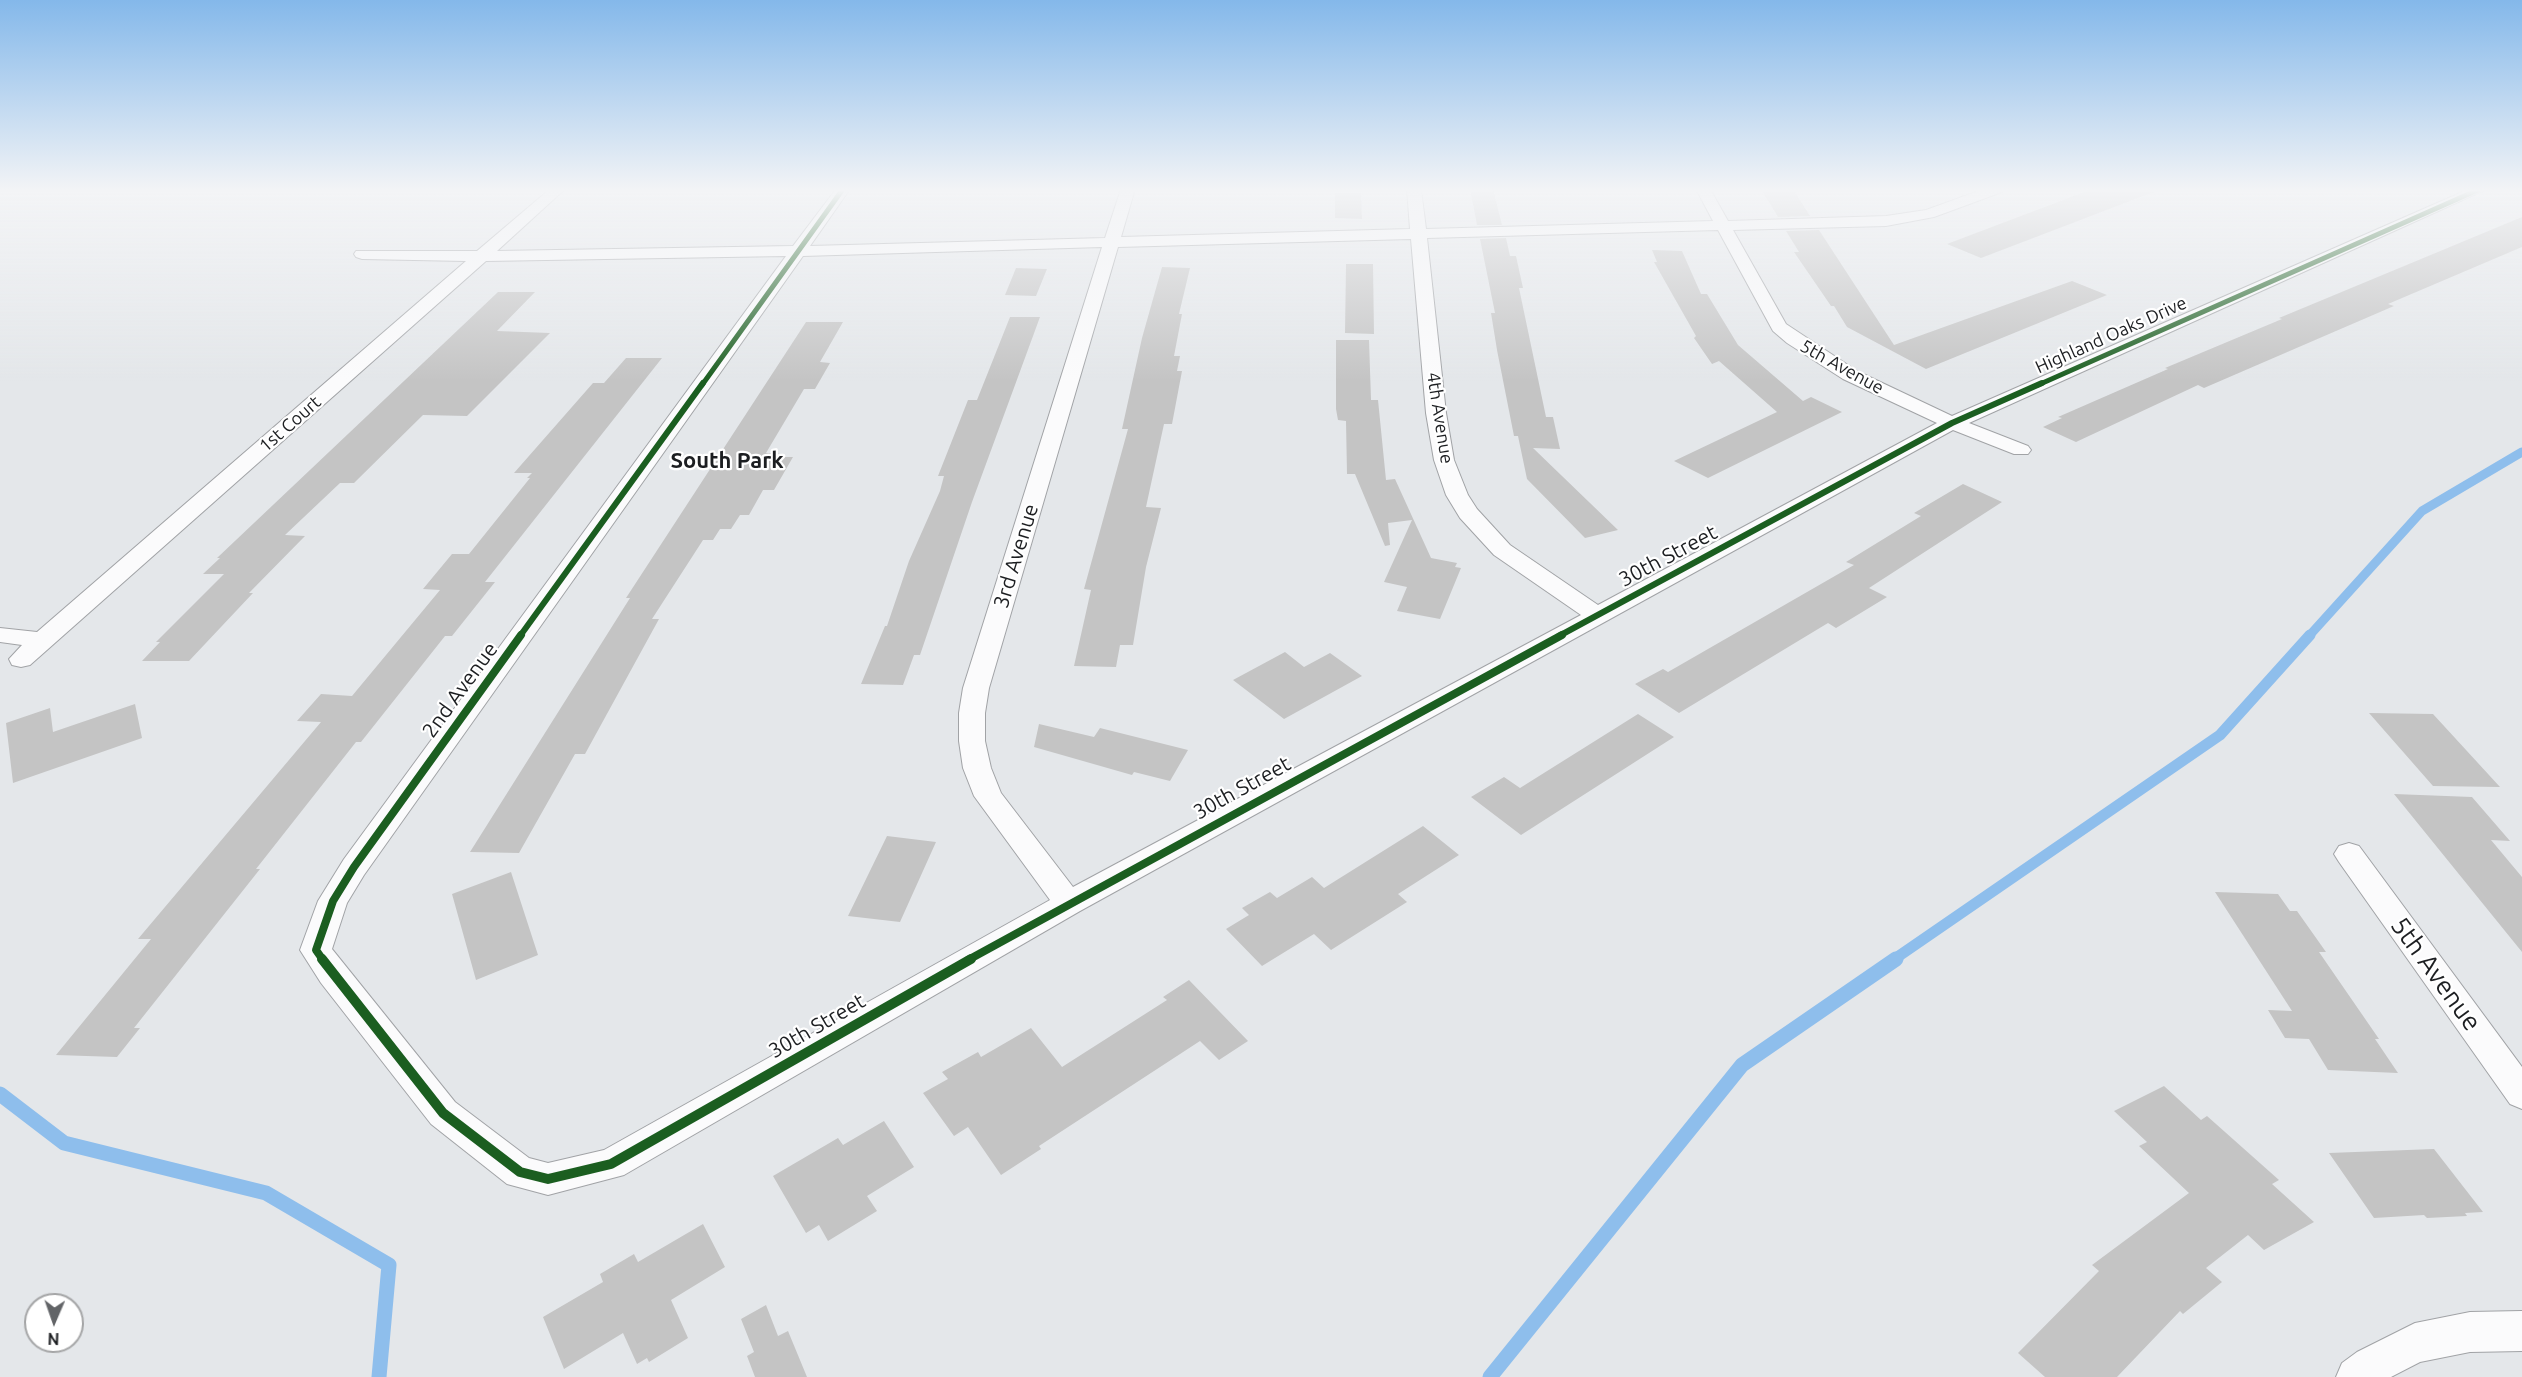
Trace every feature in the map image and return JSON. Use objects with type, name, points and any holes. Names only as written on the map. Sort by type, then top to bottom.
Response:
[{"type":"street","name":"1st Court","points":[[21,659],[485,253]]},
{"type":"street","points":[[362,254],[482,256],[656,253]]},
{"type":"street","name":"2nd Avenue","points":[[548,1179],[520,1172],[443,1113],[332,974],[316,950],[333,901],[354,867],[797,253]]},
{"type":"street","name":"3rd Avenue","points":[[1069,903],[988,796],[975,759],[972,741],[972,713],[976,688],[1107,253]]},
{"type":"street","name":"4th Avenue","points":[[1421,253],[1436,413],[1444,460],[1457,495],[1483,532],[1502,550],[1597,615]]},
{"type":"street","name":"5th Avenue","points":[[1738,253],[1779,327],[1793,339],[1850,375],[1952,423],[2021,450]]},
{"type":"street","name":"Highland Oaks Drive","points":[[1952,423],[2335,253]]},
{"type":"street","name":"30th Street","points":[[548,1179],[611,1164],[1069,903],[1952,423]]},
{"type":"street","points":[[0,635],[43,640]]},
{"type":"street","name":"5th Avenue","points":[[2349,854],[2522,1094]]},
{"type":"street","points":[[2356,1377],[2371,1366],[2415,1343],[2470,1332],[2522,1331]]},
{"type":"building","points":[[1483,253],[1509,253],[1510,256],[1516,256],[1523,288],[1519,288],[1546,417],[1553,417],[1560,449],[1533,448],[1618,530],[1585,538],[1527,479],[1518,436],[1514,436],[1497,350],[1491,313],[1495,313]]},
{"type":"building","points":[[1653,253],[1683,253],[1701,294],[1707,294],[1738,345],[1803,401],[1811,397],[1842,412],[1708,478],[1674,461],[1777,412],[1719,361],[1712,364],[1694,338],[1696,336],[1654,262],[1657,262]]},
{"type":"building","points":[[1795,253],[1834,253],[1894,345],[2072,281],[2107,295],[1926,369],[1847,327],[1834,306],[1831,306]]},
{"type":"building","points":[[1969,253],[1993,253],[1981,258]]},
{"type":"building","points":[[2435,253],[2507,253],[2388,304],[2394,306],[2204,388],[2198,385],[2076,442],[2043,427],[2062,418],[2058,417],[2168,369],[2165,368],[2282,319],[2279,318]]},
{"type":"building","points":[[1346,264],[1373,264],[1374,334],[1345,333]]},
{"type":"building","points":[[1162,267],[1190,268],[1179,314],[1182,314],[1174,356],[1180,356],[1177,371],[1182,371],[1172,424],[1164,424],[1146,507],[1161,508],[1146,567],[1133,645],[1120,645],[1116,667],[1074,666],[1091,590],[1084,589],[1128,429],[1122,429],[1142,338]]},
{"type":"building","points":[[1016,268],[1047,269],[1036,296],[1005,295]]},
{"type":"building","points":[[498,292],[535,292],[497,331],[550,333],[467,416],[423,415],[354,483],[340,483],[285,535],[305,536],[249,593],[253,593],[189,661],[142,661],[160,642],[156,642],[224,574],[203,574],[220,558],[217,558]]},
{"type":"building","points":[[1010,317],[1040,317],[972,502],[920,655],[914,655],[903,685],[861,684],[885,626],[887,626],[909,561],[940,491],[944,476],[938,476],[968,400],[977,400]]},
{"type":"building","points":[[806,322],[843,322],[820,362],[830,363],[815,389],[804,389],[766,453],[793,457],[774,490],[763,490],[749,515],[740,515],[731,529],[720,529],[713,540],[703,540],[652,619],[659,619],[585,754],[575,754],[519,853],[470,852],[630,598],[626,598]]},
{"type":"building","points":[[1336,340],[1369,340],[1371,400],[1378,400],[1386,480],[1395,479],[1431,558],[1457,563],[1455,567],[1461,568],[1440,619],[1397,611],[1407,587],[1384,582],[1412,520],[1388,523],[1390,545],[1385,546],[1355,474],[1347,474],[1346,421],[1338,420],[1336,409]]},
{"type":"building","points":[[626,358],[662,358],[485,582],[495,582],[452,636],[445,636],[361,742],[356,742],[256,869],[260,869],[134,1028],[140,1028],[117,1057],[56,1055],[151,939],[138,939],[321,722],[297,721],[321,694],[352,696],[440,590],[423,589],[452,554],[469,554],[532,473],[514,473],[593,383],[604,383]]},
{"type":"building","points":[[1963,484],[2002,502],[1869,588],[1887,597],[1836,628],[1828,623],[1679,713],[1635,684],[1663,669],[1668,672],[1854,565],[1846,562],[1921,516],[1914,513]]},
{"type":"building","points":[[1285,652],[1304,667],[1330,653],[1362,676],[1284,719],[1233,680]]},
{"type":"building","points":[[135,704],[142,738],[13,783],[6,723],[50,708],[53,732]]},
{"type":"building","points":[[2369,713],[2433,714],[2500,787],[2433,786]]},
{"type":"building","points":[[1638,714],[1674,737],[1521,835],[1471,797],[1504,777],[1520,788]]},
{"type":"building","points":[[1039,724],[1094,737],[1100,728],[1188,750],[1170,781],[1134,772],[1132,775],[1034,747]]},
{"type":"building","points":[[2394,794],[2472,797],[2510,841],[2491,840],[2522,877],[2522,952]]},
{"type":"building","points":[[1423,826],[1459,855],[1398,894],[1407,902],[1331,950],[1314,934],[1262,966],[1226,929],[1249,915],[1242,908],[1270,892],[1277,898],[1312,877],[1324,888]]},
{"type":"building","points":[[887,836],[936,842],[900,922],[848,916]]},
{"type":"building","points":[[511,872],[538,955],[476,980],[452,894]]},
{"type":"building","points":[[2215,892],[2278,894],[2290,911],[2297,911],[2326,952],[2319,952],[2379,1039],[2375,1039],[2398,1073],[2328,1070],[2309,1039],[2285,1038],[2268,1010],[2292,1011]]},
{"type":"building","points":[[1189,980],[1248,1041],[1219,1060],[1200,1041],[1039,1146],[1041,1149],[1001,1175],[968,1127],[954,1136],[923,1093],[948,1079],[942,1072],[978,1052],[981,1057],[1031,1028],[1062,1067],[1167,1000],[1163,997]]},
{"type":"building","points":[[2164,1086],[2201,1120],[2207,1116],[2279,1180],[2272,1184],[2314,1222],[2264,1250],[2248,1235],[2206,1268],[2222,1282],[2183,1314],[2180,1311],[2117,1377],[2045,1377],[2018,1353],[2099,1271],[2092,1265],[2189,1193],[2139,1146],[2147,1142],[2114,1111]]},
{"type":"building","points":[[884,1121],[914,1167],[867,1196],[877,1211],[828,1241],[819,1225],[806,1233],[773,1176],[838,1138],[843,1145]]},
{"type":"building","points":[[2434,1149],[2483,1212],[2465,1213],[2467,1216],[2427,1218],[2424,1215],[2374,1218],[2329,1153]]},
{"type":"building","points":[[703,1224],[725,1267],[671,1300],[688,1338],[649,1362],[647,1358],[637,1364],[623,1333],[564,1369],[543,1317],[603,1282],[600,1274],[634,1254],[638,1262]]},
{"type":"building","points":[[766,1305],[778,1336],[788,1331],[807,1377],[755,1377],[747,1356],[754,1352],[741,1319]]},
{"type":"waterway","points":[[2309,636],[2422,511],[2522,452]]},
{"type":"waterway","points":[[1893,960],[2220,735],[2310,635]]},
{"type":"waterway","points":[[1490,1377],[1742,1065],[1896,959]]},
{"type":"waterway","points":[[0,1094],[64,1143],[266,1193],[389,1265],[379,1377]]},
{"type":"cycle path","points":[[797,253],[354,867],[333,901],[316,950],[332,974],[443,1113],[520,1172],[548,1179],[611,1164],[1069,903],[1952,423],[2335,253]]},
{"type":"district","name":"South Park","points":[[727,461]]}]
